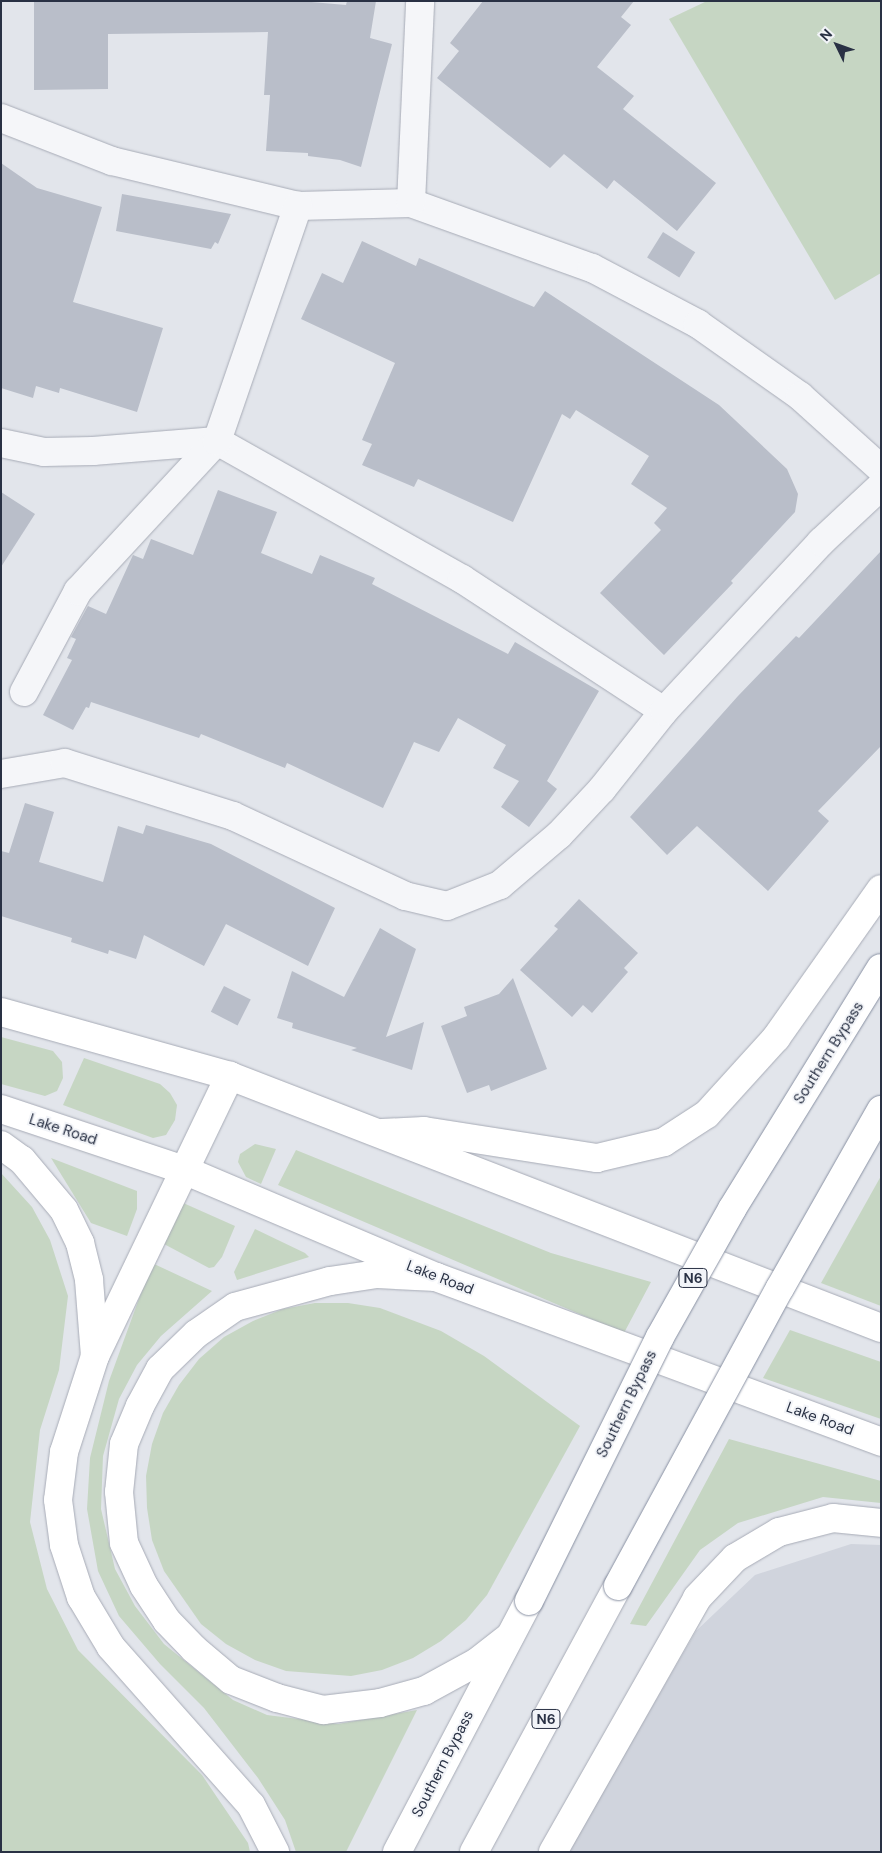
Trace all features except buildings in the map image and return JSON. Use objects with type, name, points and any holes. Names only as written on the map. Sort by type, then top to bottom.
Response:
[{"type":"main road","points":[[382,1133],[424,1131],[597,1158],[664,1142],[707,1114],[776,1038],[881,889]]},
{"type":"main road","name":"Southern Bypass","points":[[397,1852],[529,1601],[660,1337],[732,1210],[881,968]]},
{"type":"main road","points":[[1,1012],[230,1076],[382,1133],[881,1328]]},
{"type":"main road","points":[[230,1076],[95,1356],[64,1452],[58,1500],[64,1545],[81,1597],[110,1647],[250,1805],[275,1852]]},
{"type":"main road","name":"Lake Road","points":[[1,1109],[184,1170],[436,1277],[881,1442]]},
{"type":"main road","name":"N6","points":[[474,1852],[780,1288],[881,1110]]},
{"type":"main road","points":[[1,1145],[22,1160],[64,1210],[80,1243],[89,1280],[95,1356]]},
{"type":"main road","points":[[436,1277],[377,1274],[330,1281],[235,1307],[196,1334],[160,1369],[140,1406],[124,1444],[119,1492],[124,1543],[144,1586],[167,1621],[194,1649],[231,1680],[277,1698],[323,1710],[380,1703],[424,1691],[477,1662],[509,1637]]},
{"type":"main road","points":[[553,1852],[697,1598],[735,1558],[779,1532],[833,1518],[881,1523]]},
{"type":"street","points":[[411,204],[420,1]]},
{"type":"street","points":[[1,118],[112,161],[298,206],[411,204],[592,268],[698,324],[800,396],[881,469]]},
{"type":"street","points":[[24,692],[78,591],[217,441],[298,206]]},
{"type":"street","points":[[1,443],[44,452],[84,452],[217,441],[462,579],[664,711]]},
{"type":"street","points":[[1,774],[64,763],[233,816],[405,896],[447,906],[500,885],[559,835],[602,789],[664,711],[821,542],[881,486]]},
{"type":"shaded area","points":[[851,1544],[881,1545],[881,1852],[551,1852],[609,1781],[696,1631],[755,1575]]},
{"type":"green space","points":[[707,1],[881,1],[881,273],[835,300],[669,19]]},
{"type":"green space","points":[[1,1037],[53,1051],[62,1062],[63,1078],[57,1091],[45,1096],[1,1084]]},
{"type":"green space","points":[[84,1058],[160,1084],[170,1093],[177,1105],[175,1120],[166,1135],[153,1138],[63,1105]]},
{"type":"green space","points":[[255,1144],[276,1149],[261,1184],[246,1177],[238,1162],[240,1154]]},
{"type":"green space","points":[[296,1150],[551,1253],[651,1282],[624,1333],[278,1185]]},
{"type":"green space","points":[[51,1158],[137,1191],[137,1209],[127,1236],[91,1223]]},
{"type":"green space","points":[[1,1173],[32,1207],[50,1240],[68,1296],[59,1370],[40,1430],[30,1522],[47,1589],[78,1650],[202,1775],[248,1843],[250,1852],[1,1852]]},
{"type":"green space","points":[[881,1176],[881,1306],[821,1283]]},
{"type":"green space","points":[[181,1202],[235,1226],[222,1257],[214,1267],[209,1268],[164,1244]]},
{"type":"green space","points":[[255,1229],[305,1253],[309,1257],[237,1280],[234,1272]]},
{"type":"green space","points":[[152,1263],[212,1291],[161,1336],[137,1365],[119,1399],[103,1456],[101,1509],[115,1569],[135,1606],[164,1644],[233,1700],[267,1715],[338,1724],[417,1710],[346,1852],[296,1852],[285,1820],[258,1778],[204,1708],[160,1664],[119,1616],[98,1571],[87,1509],[90,1458],[109,1381]]},
{"type":"green space","points":[[315,1303],[348,1303],[380,1308],[441,1331],[484,1356],[580,1426],[487,1595],[466,1620],[441,1641],[413,1658],[382,1670],[351,1676],[286,1671],[255,1660],[226,1644],[201,1624],[164,1571],[152,1540],[147,1508],[146,1476],[152,1444],[163,1413],[179,1385],[199,1359],[224,1337],[253,1321],[283,1309]]},
{"type":"green space","points":[[790,1330],[881,1362],[881,1419],[763,1378]]},
{"type":"green space","points":[[729,1439],[881,1481],[881,1503],[823,1497],[738,1523],[700,1550],[646,1626],[630,1624]]}]
